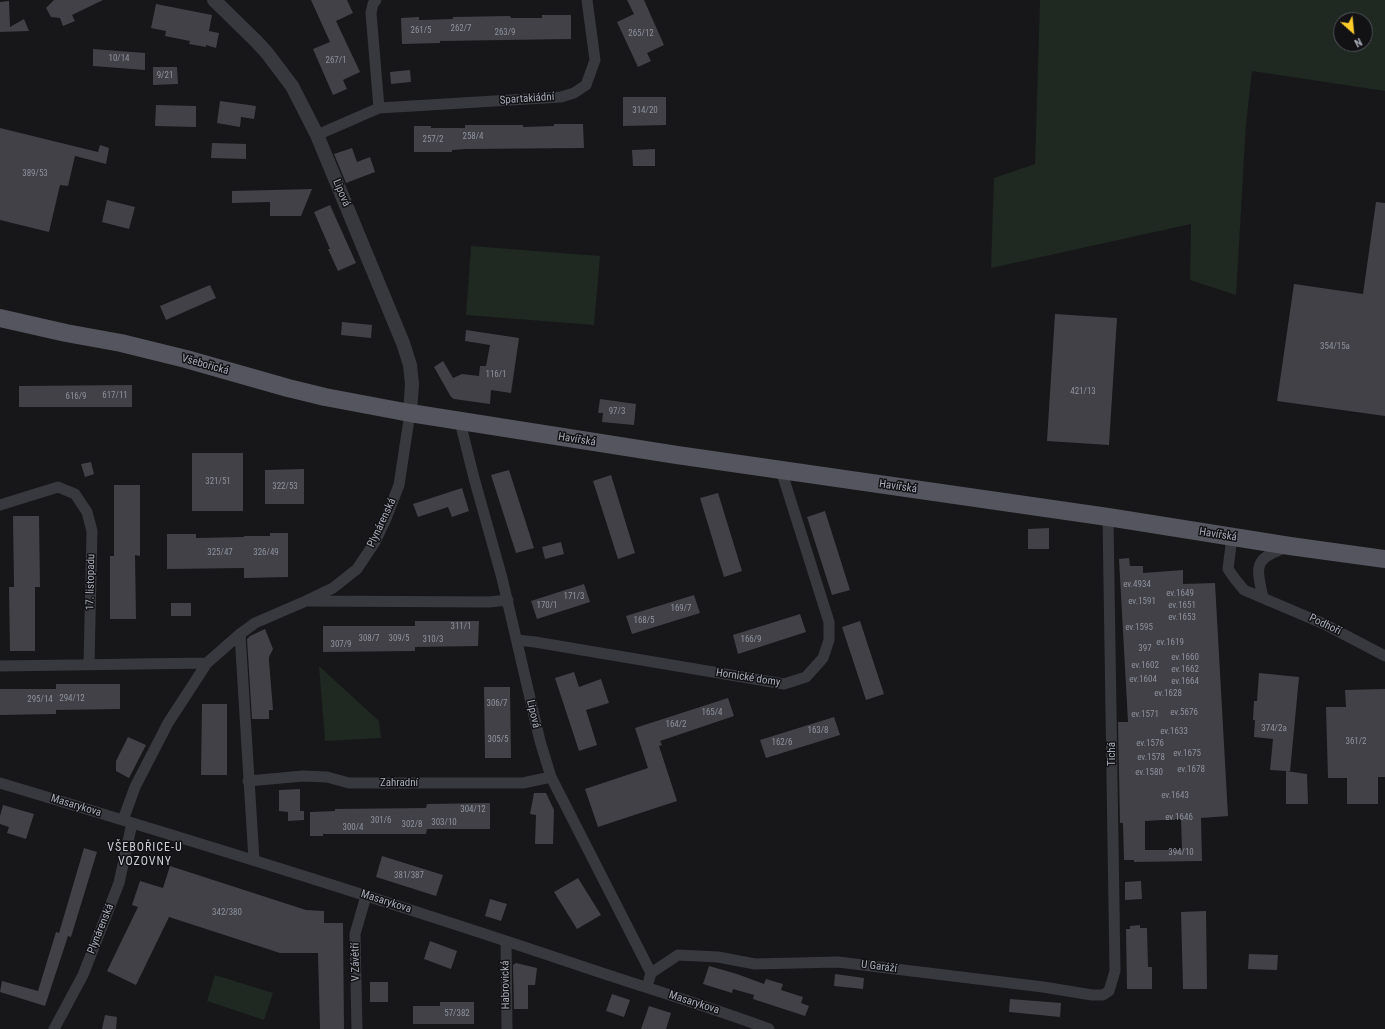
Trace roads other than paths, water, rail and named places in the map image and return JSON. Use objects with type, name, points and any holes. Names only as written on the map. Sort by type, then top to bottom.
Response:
[{"type":"main road","name":"Všebořická","points":[[0,318],[66,333],[121,343],[325,397],[410,413]]},
{"type":"main road","name":"Havířská","points":[[410,413],[677,456],[1108,517],[1290,546],[1385,559]]},
{"type":"street","name":"Lipová","points":[[214,0],[260,45],[292,86],[317,135],[403,343],[410,365],[412,384],[410,413]]},
{"type":"street","points":[[376,0],[373,4],[371,13],[379,108]]},
{"type":"street","name":"Spartakiádní","points":[[317,135],[379,108],[561,96],[574,93],[586,85],[595,60],[587,0]]},
{"type":"street","name":"Plynárenská","points":[[54,1029],[83,975],[120,883],[127,821],[135,786],[165,730],[207,663],[240,634],[255,623],[333,588],[357,568],[375,542],[399,485],[410,413]]},
{"type":"street","name":"Lipová","points":[[460,422],[508,600],[540,741],[551,777],[651,973]]},
{"type":"street","name":"Hornické domy","points":[[517,640],[784,684],[806,677],[823,658],[829,640],[829,622],[781,470]]},
{"type":"street","name":"17. listopadu","points":[[0,505],[58,487],[75,494],[87,512],[92,531],[89,664]]},
{"type":"street","name":"Tichá","points":[[1108,517],[1115,971],[1109,991]]},
{"type":"street","name":"Podhoří","points":[[1232,537],[1228,569],[1244,590],[1324,624],[1385,656]]},
{"type":"street","points":[[1263,598],[1258,572],[1261,560],[1271,552],[1290,546]]},
{"type":"street","name":"Plynárenská","points":[[306,601],[489,602],[508,600]]},
{"type":"street","points":[[240,634],[254,860]]},
{"type":"street","points":[[0,666],[207,663]]},
{"type":"street","name":"Zahradní","points":[[248,781],[303,776],[327,777],[349,784],[523,783],[551,777]]},
{"type":"street","name":"Masarykova","points":[[0,783],[254,860],[506,940],[647,988],[724,1012],[769,1029]]},
{"type":"street","name":"V Závětří","points":[[357,1029],[355,934],[366,896]]},
{"type":"street","name":"Habrovická","points":[[506,940],[507,1029]]},
{"type":"street","name":"U Garáží","points":[[651,973],[678,956],[718,957],[755,964],[838,962],[1043,987],[1092,995],[1103,995],[1109,991]]},
{"type":"street","points":[[647,988],[651,973]]},
{"type":"district","name":"VŠEBOŘICE-U VOZOVNY","points":[[145,855]]}]
